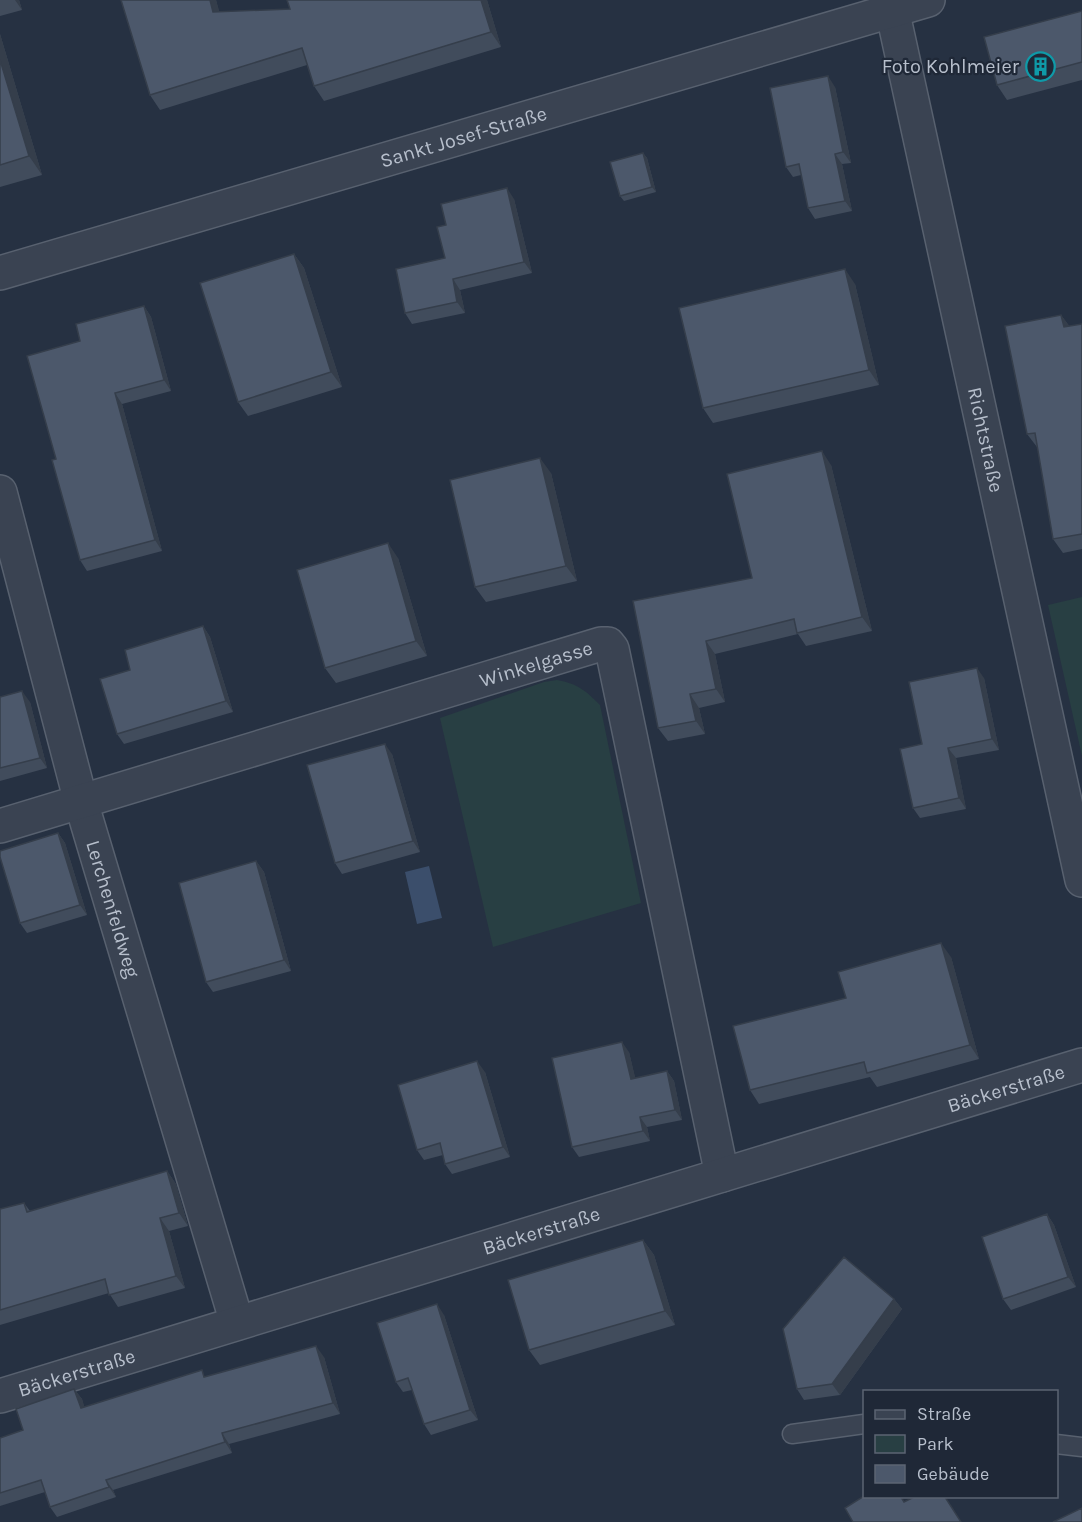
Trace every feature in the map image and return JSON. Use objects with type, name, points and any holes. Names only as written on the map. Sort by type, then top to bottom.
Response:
[{"type":"street","name":"Sankt Josef-Straße","points":[[0,273],[891,5],[927,0]]},
{"type":"street","name":"Richtstraße","points":[[891,5],[1082,880]]},
{"type":"street","name":"Lerchenfeldweg","points":[[0,492],[81,802],[237,1323]]},
{"type":"street","name":"Winkelgasse","points":[[81,802],[601,644],[608,644],[612,649],[722,1175]]},
{"type":"street","points":[[0,826],[81,802]]},
{"type":"street","name":"Bäckerstraße","points":[[0,1396],[1082,1065]]},
{"type":"lane","points":[[792,1434],[863,1424]]},
{"type":"lane","points":[[1058,1444],[1082,1447]]},
{"type":"green space","points":[[1082,597],[1082,756],[1048,605]]},
{"type":"green space","points":[[557,680],[581,688],[600,705],[641,903],[493,947],[440,718],[544,682]]},
{"type":"water","points":[[429,866],[442,918],[417,924],[405,872]]},
{"type":"building","points":[[121,0],[210,0],[213,12],[290,9],[287,0],[481,0],[491,32],[314,86],[302,48],[150,95]]},
{"type":"building","name":"Foto Kohlmeier","points":[[1082,11],[1082,62],[997,85],[984,37]]},
{"type":"building","points":[[0,60],[29,156],[0,165]]},
{"type":"building","points":[[828,76],[843,152],[835,154],[845,201],[808,208],[799,164],[786,167],[770,88]]},
{"type":"building","points":[[643,153],[652,187],[620,196],[610,162]]},
{"type":"building","points":[[507,188],[524,262],[453,279],[457,302],[405,313],[396,269],[445,258],[437,227],[446,225],[441,204]]},
{"type":"building","points":[[294,254],[331,372],[238,402],[200,283]]},
{"type":"building","points":[[845,269],[869,370],[703,408],[679,308]]},
{"type":"building","points":[[144,306],[164,380],[115,393],[155,540],[80,560],[52,460],[56,459],[27,356],[80,341],[76,324]]},
{"type":"building","points":[[1061,315],[1064,327],[1082,324],[1082,534],[1053,539],[1035,433],[1027,434],[1005,326]]},
{"type":"building","points":[[822,451],[862,617],[797,633],[794,619],[706,641],[716,689],[690,694],[696,721],[658,728],[633,601],[752,578],[727,474]]},
{"type":"building","points":[[540,458],[566,566],[475,587],[450,480]]},
{"type":"building","points":[[388,543],[416,641],[325,668],[297,570]]},
{"type":"building","points":[[203,626],[226,701],[117,734],[100,679],[130,670],[125,650]]},
{"type":"building","points":[[977,668],[992,739],[948,748],[959,798],[913,808],[900,749],[922,744],[909,682]]},
{"type":"building","points":[[22,691],[40,758],[0,768],[0,697]]},
{"type":"building","points":[[385,744],[413,841],[335,863],[307,765]]},
{"type":"building","points":[[58,833],[80,905],[20,923],[0,851]]},
{"type":"building","points":[[256,861],[284,960],[206,982],[179,883]]},
{"type":"building","points":[[941,943],[970,1045],[867,1073],[864,1062],[750,1090],[733,1026],[846,998],[838,972]]},
{"type":"building","points":[[622,1042],[631,1079],[667,1071],[675,1110],[640,1117],[643,1131],[572,1147],[552,1058]]},
{"type":"building","points":[[477,1061],[503,1147],[445,1164],[440,1143],[417,1150],[398,1085]]},
{"type":"building","points":[[167,1171],[179,1213],[160,1218],[176,1276],[109,1295],[105,1279],[0,1310],[0,1209],[24,1203],[27,1212]]},
{"type":"building","points":[[1047,1214],[1068,1277],[1003,1299],[982,1237]]},
{"type":"building","points":[[643,1240],[665,1311],[529,1350],[508,1280]]},
{"type":"building","points":[[844,1257],[894,1299],[832,1384],[797,1389],[783,1329]]},
{"type":"building","points":[[437,1304],[470,1410],[424,1424],[408,1378],[396,1382],[377,1323]]},
{"type":"building","points":[[316,1346],[333,1403],[222,1433],[225,1442],[106,1480],[109,1487],[50,1507],[41,1480],[0,1493],[0,1438],[23,1430],[16,1409],[74,1389],[81,1408],[202,1370],[204,1377]]},
{"type":"building","points":[[863,1497],[902,1498],[904,1502],[912,1498],[946,1498],[961,1522],[853,1522],[845,1508]]},
{"type":"building","points":[[1082,1508],[1082,1522],[1053,1522]]},
{"type":"place","name":"Foto Kohlmeier","points":[[1040,66]]}]
